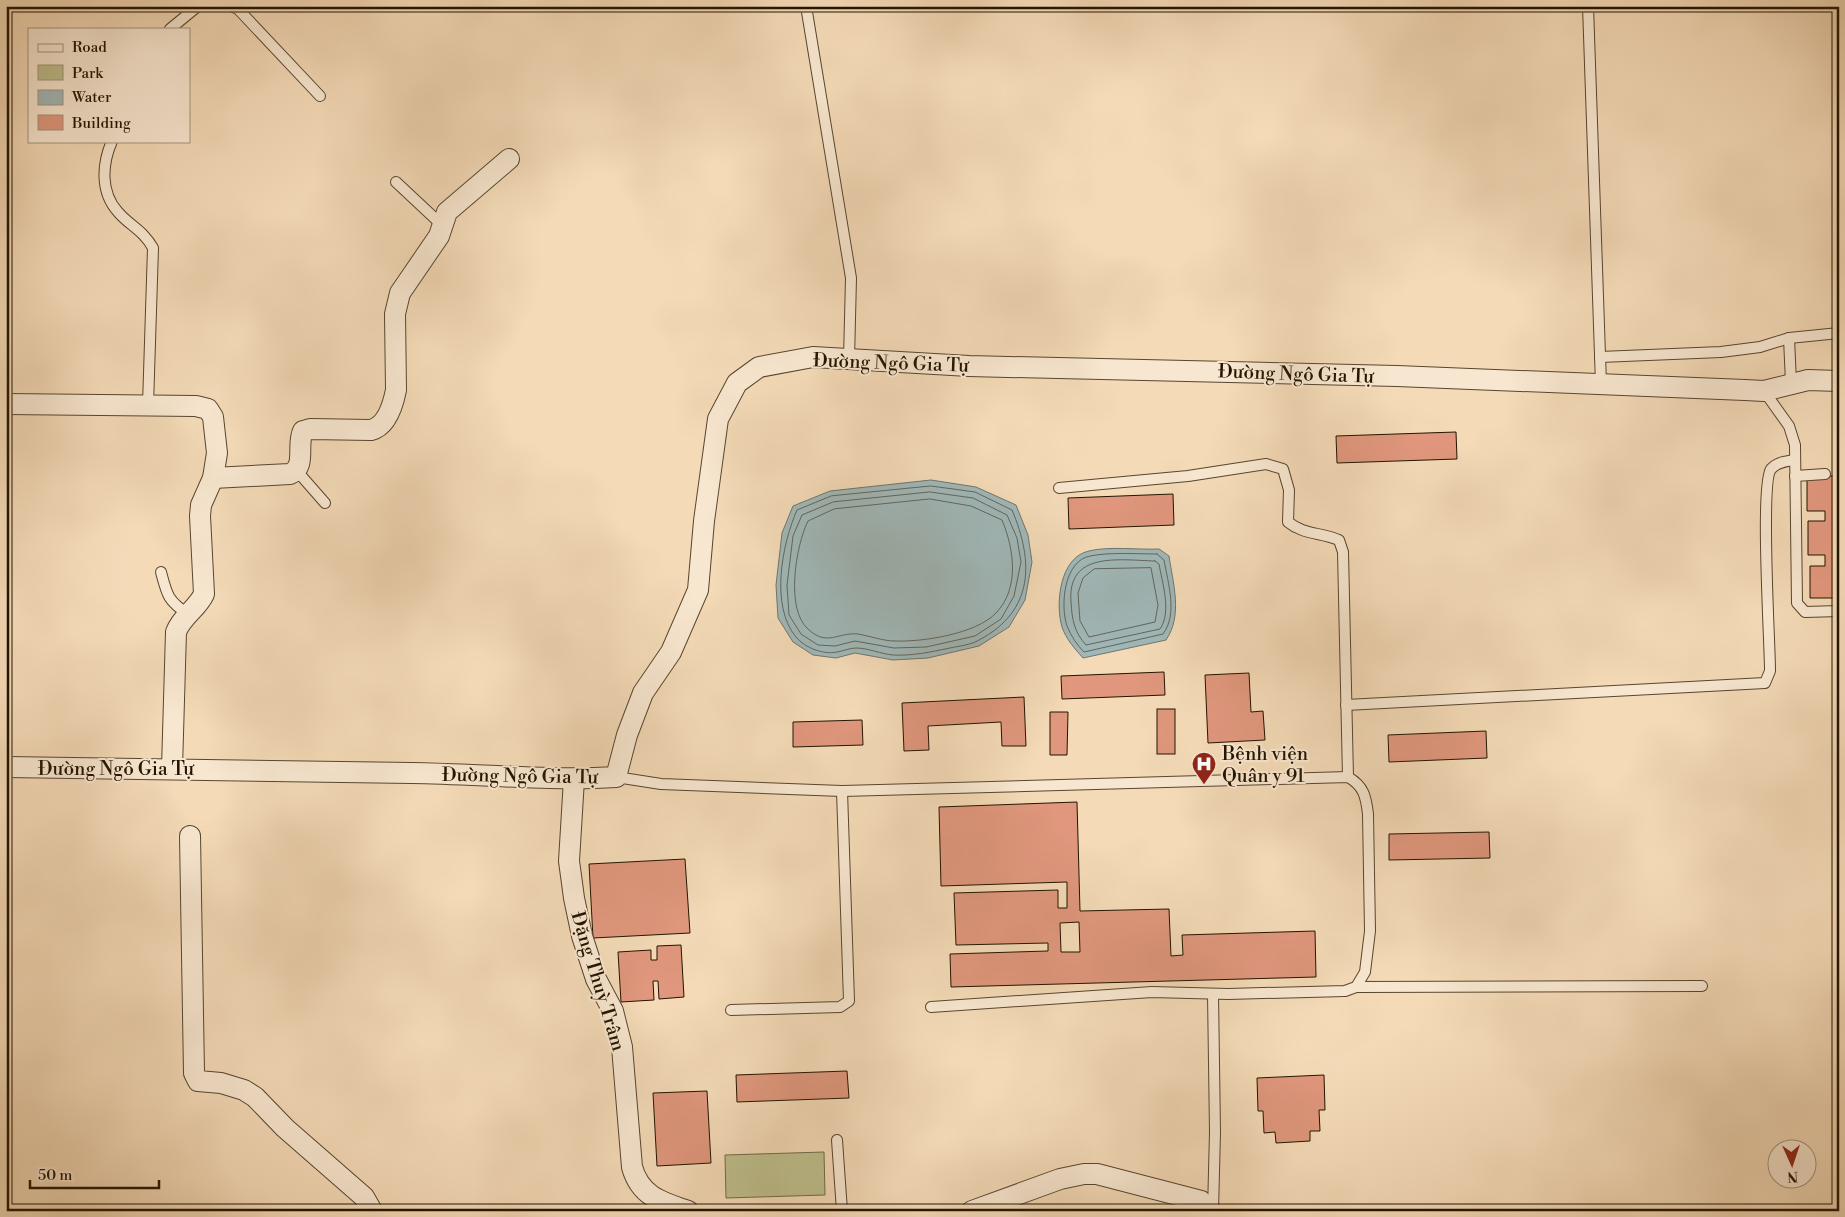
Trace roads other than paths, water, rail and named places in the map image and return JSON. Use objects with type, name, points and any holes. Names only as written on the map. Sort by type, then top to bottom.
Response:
[{"type":"street","points":[[213,478],[290,474],[296,472],[299,466],[301,437],[304,431],[310,429],[371,430],[378,428],[384,422],[394,401],[396,390],[396,304],[400,293],[439,236],[448,212],[509,159]]},
{"type":"street","name":"Đường Ngô Gia Tự","points":[[6,767],[172,768],[457,774],[574,779],[616,777],[626,734],[643,693],[671,652],[698,590],[704,521],[718,419],[737,383],[760,366],[813,356],[968,366],[1358,375],[1764,391],[1808,380],[1839,381]]},
{"type":"street","points":[[6,404],[196,406],[208,409],[213,416],[217,453],[213,478],[201,505],[200,516],[204,594],[200,603],[180,622],[176,632],[172,768]]},
{"type":"street","name":"Đặng Thuỳ Trâm","points":[[574,779],[569,861],[574,898],[582,936],[596,979],[613,1011],[622,1047],[634,1174],[636,1181],[644,1190],[659,1200],[688,1211]]},
{"type":"street","points":[[190,836],[194,1074],[198,1081],[222,1083],[244,1090],[255,1097],[285,1128],[364,1198],[372,1211]]},
{"type":"street","points":[[972,1211],[1060,1179],[1097,1174],[1200,1201],[1212,1211]]},
{"type":"lane","points":[[171,28],[198,6]]},
{"type":"lane","points":[[230,6],[238,8],[320,96]]},
{"type":"lane","points":[[806,6],[852,278],[848,359]]},
{"type":"lane","points":[[1588,6],[1601,384]]},
{"type":"lane","points":[[112,142],[106,154],[103,177],[109,198],[117,211],[146,235],[153,248],[148,405]]},
{"type":"lane","points":[[396,182],[443,226]]},
{"type":"lane","points":[[1600,357],[1721,352],[1760,347],[1789,338],[1839,333]]},
{"type":"lane","points":[[1789,338],[1791,383]]},
{"type":"lane","points":[[1764,391],[1789,426],[1795,445],[1797,603],[1805,612],[1839,610]]},
{"type":"lane","points":[[1346,705],[1766,683],[1770,671],[1766,523],[1767,480],[1770,470],[1778,464],[1795,460]]},
{"type":"lane","points":[[1059,488],[1188,476],[1266,464],[1283,469],[1289,490],[1288,522],[1300,531],[1325,534],[1339,540],[1343,552],[1348,777]]},
{"type":"lane","points":[[296,472],[325,503]]},
{"type":"lane","points":[[1795,476],[1825,474]]},
{"type":"lane","points":[[160,572],[167,596],[174,605],[188,614]]},
{"type":"lane","points":[[616,777],[661,784],[842,791],[1348,777],[1358,782],[1365,794],[1368,814],[1370,931],[1365,972],[1356,987]]},
{"type":"lane","points":[[731,1010],[840,1007],[849,1002],[842,791]]},
{"type":"lane","points":[[930,1007],[1152,992],[1213,994],[1345,991],[1356,987],[1702,986]]},
{"type":"lane","points":[[1212,1211],[1215,1132],[1213,994]]},
{"type":"lane","points":[[837,1140],[842,1211]]},
{"type":"water","points":[[931,480],[976,487],[1016,505],[1028,535],[1032,562],[1025,600],[1009,627],[979,646],[928,658],[893,660],[855,653],[836,658],[813,655],[793,642],[778,618],[776,585],[782,533],[793,506],[830,491]]},
{"type":"water","points":[[1114,548],[1159,549],[1169,556],[1175,599],[1174,620],[1166,640],[1083,658],[1066,636],[1060,617],[1059,606],[1062,582],[1072,562],[1079,555],[1089,551]]},
{"type":"place","name":"Bệnh viện Quân y 91","points":[[1204,785]]}]
